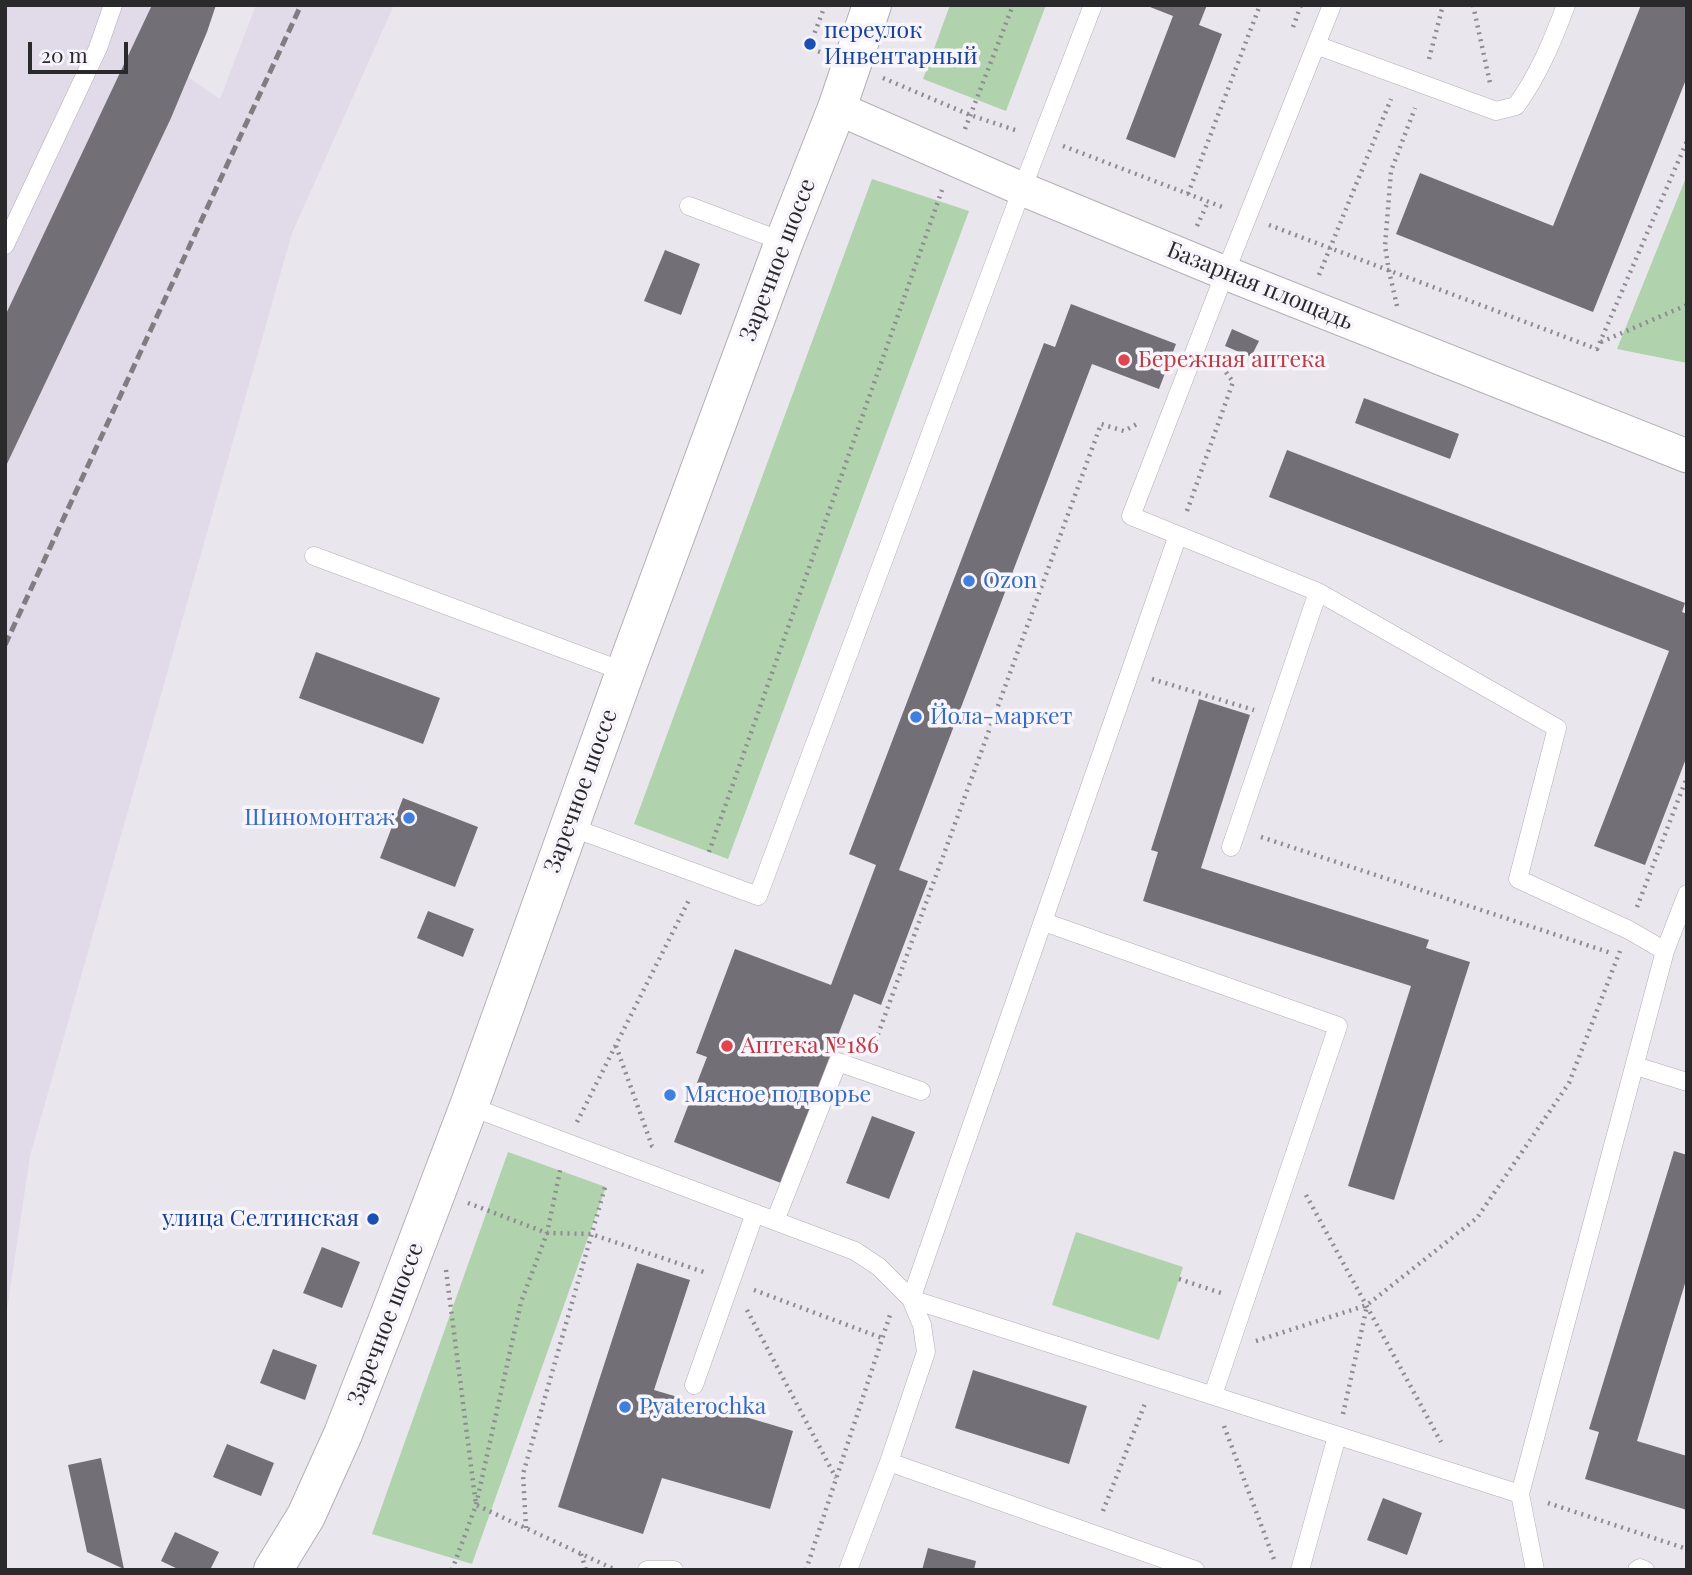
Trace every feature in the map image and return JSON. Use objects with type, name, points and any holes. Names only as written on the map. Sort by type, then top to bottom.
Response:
[{"type":"main road","name":"Заречное шоссе","points":[[273,1570],[306,1516],[343,1434],[437,1191],[568,827],[872,5]]},
{"type":"street","name":"Базарная площадь","points":[[836,108],[1022,189],[1687,456]]},
{"type":"lane","points":[[5,245],[98,48],[113,5]]},
{"type":"lane","points":[[568,827],[758,896],[1093,5]]},
{"type":"lane","points":[[1332,5],[1131,516],[1318,592],[1557,727],[1518,879],[1629,930],[1665,951]]},
{"type":"lane","points":[[1316,45],[1496,111],[1516,106],[1526,92],[1556,32],[1566,5]]},
{"type":"lane","points":[[689,206],[784,242]]},
{"type":"lane","points":[[911,1299],[1178,535]]},
{"type":"lane","points":[[314,556],[625,672]]},
{"type":"lane","points":[[1231,847],[1318,592]]},
{"type":"lane","points":[[1535,1570],[1520,1494],[1665,951],[1687,894]]},
{"type":"lane","points":[[1044,922],[1338,1026],[1213,1395]]},
{"type":"lane","points":[[775,1221],[838,1062],[922,1091]]},
{"type":"lane","points":[[1636,1066],[1687,1082]]},
{"type":"lane","points":[[469,1106],[855,1251],[891,1278],[911,1299],[922,1325],[926,1352],[889,1462],[848,1570]]},
{"type":"lane","points":[[694,1385],[755,1213]]},
{"type":"lane","points":[[911,1299],[1520,1494]]},
{"type":"lane","points":[[1300,1570],[1337,1436]]},
{"type":"lane","points":[[889,1462],[1195,1570]]},
{"type":"lane","points":[[647,1570],[674,1570]]},
{"type":"lane","points":[[1637,1570],[1645,1570]]},
{"type":"path","points":[[953,159],[1013,5]]},
{"type":"path","points":[[1188,194],[1260,5]]},
{"type":"path","points":[[1407,345],[1385,246],[1391,171],[1423,85],[1443,5]]},
{"type":"path","points":[[1474,5],[1496,111]]},
{"type":"path","points":[[1307,305],[1400,76]]},
{"type":"path","points":[[1600,342],[1687,304]]},
{"type":"path","points":[[1178,535],[1233,382],[1200,337]]},
{"type":"path","points":[[864,1072],[1101,424],[1124,431],[1144,420]]},
{"type":"path","points":[[1131,672],[1275,717]]},
{"type":"path","points":[[1227,1351],[1367,1305],[1477,1218],[1569,1083],[1687,777]]},
{"type":"path","points":[[1237,829],[1619,955]]},
{"type":"path","points":[[616,1045],[652,1146],[663,1154]]},
{"type":"path","points":[[526,1528],[523,1474],[613,1160]]},
{"type":"path","points":[[1290,1167],[1457,1474]]},
{"type":"path","points":[[437,1191],[547,1233],[591,1234],[732,1281],[882,1338]]},
{"type":"path","points":[[445,1259],[475,1505],[616,1570]]},
{"type":"path","points":[[1179,1279],[1245,1301]]},
{"type":"path","points":[[732,1281],[836,1478]]},
{"type":"path","points":[[806,1570],[892,1310],[911,1299]]},
{"type":"path","points":[[1337,1436],[1367,1305]]},
{"type":"path","points":[[1094,1534],[1156,1377]]},
{"type":"path","points":[[1213,1395],[1278,1570]]},
{"type":"path","points":[[1520,1494],[1687,1549]]},
{"type":"path","points":[[581,1553],[586,1570]]},
{"type":"shaded area","points":[[5,5],[198,5],[176,69],[220,99],[256,5],[394,5],[292,233],[30,1156],[5,1323]]},
{"type":"green space","points":[[950,5],[1046,5],[1006,111],[923,79]]},
{"type":"green space","points":[[1687,175],[1687,363],[1617,349]]},
{"type":"green space","points":[[872,179],[969,211],[728,859],[634,824]]},
{"type":"green space","points":[[508,1152],[606,1187],[472,1564],[372,1534]]},
{"type":"green space","points":[[1076,1232],[1183,1267],[1159,1340],[1052,1305]]},
{"type":"building","points":[[152,5],[216,5],[171,118],[5,468],[5,316]]},
{"type":"building","points":[[1207,5],[1199,25],[1222,34],[1175,158],[1126,139],[1173,16],[1150,7]]},
{"type":"building","points":[[1641,5],[1687,5],[1687,77],[1593,312],[1396,234],[1420,173],[1553,226]]},
{"type":"building","points":[[665,250],[700,264],[681,315],[644,301]]},
{"type":"building","points":[[1071,304],[1176,344],[1159,389],[1092,364],[899,870],[928,881],[881,1005],[854,994],[781,1183],[674,1142],[707,1057],[696,1053],[735,949],[831,985],[876,865],[849,854],[1044,343],[1055,347]]},
{"type":"building","points":[[1232,329],[1259,341],[1251,357],[1225,346]]},
{"type":"building","points":[[1364,398],[1459,434],[1450,459],[1355,423]]},
{"type":"building","points":[[1287,450],[1685,603],[1682,612],[1687,614],[1687,756],[1645,865],[1594,846],[1669,651],[1269,497]]},
{"type":"building","points":[[316,652],[440,698],[423,744],[299,698]]},
{"type":"building","points":[[1199,699],[1250,715],[1201,868],[1429,940],[1426,948],[1470,962],[1394,1200],[1348,1186],[1411,986],[1143,901],[1158,852],[1151,850]]},
{"type":"building","points":[[403,798],[478,827],[455,887],[380,858]]},
{"type":"building","points":[[428,911],[474,929],[463,957],[417,938]]},
{"type":"building","points":[[872,1116],[915,1132],[889,1199],[846,1183]]},
{"type":"building","points":[[1674,1151],[1687,1155],[1687,1277],[1637,1441],[1687,1456],[1687,1510],[1585,1479],[1599,1432],[1589,1429]]},
{"type":"building","points":[[322,1247],[360,1262],[342,1308],[303,1293]]},
{"type":"building","points":[[637,1263],[690,1280],[654,1390],[793,1431],[770,1509],[662,1478],[643,1534],[558,1507]]},
{"type":"building","points":[[273,1349],[317,1365],[305,1400],[260,1383]]},
{"type":"building","points":[[973,1370],[1087,1406],[1069,1464],[955,1428]]},
{"type":"building","points":[[227,1444],[274,1463],[261,1496],[213,1477]]},
{"type":"building","points":[[101,1458],[124,1569],[87,1552],[68,1465]]},
{"type":"building","points":[[1383,1498],[1422,1513],[1407,1555],[1367,1540]]},
{"type":"building","points":[[175,1532],[219,1552],[210,1570],[180,1570],[161,1561]]},
{"type":"building","points":[[928,1548],[976,1561],[974,1570],[922,1570]]},
{"type":"railway","points":[[5,645],[301,5]]},
{"type":"place","name":"переулок Инвентарный","points":[[810,44]]},
{"type":"place","name":"Бережная аптека","points":[[1124,360]]},
{"type":"place","name":"Ozon","points":[[969,581]]},
{"type":"place","name":"Йола-маркет","points":[[916,717]]},
{"type":"place","name":"Шиномонтаж","points":[[409,818]]},
{"type":"place","name":"Аптека №186","points":[[727,1046]]},
{"type":"place","name":"Мясное подворье","points":[[670,1095]]},
{"type":"place","name":"улица Селтинская","points":[[373,1219]]},
{"type":"place","name":"Pyaterochka","points":[[625,1407]]}]
